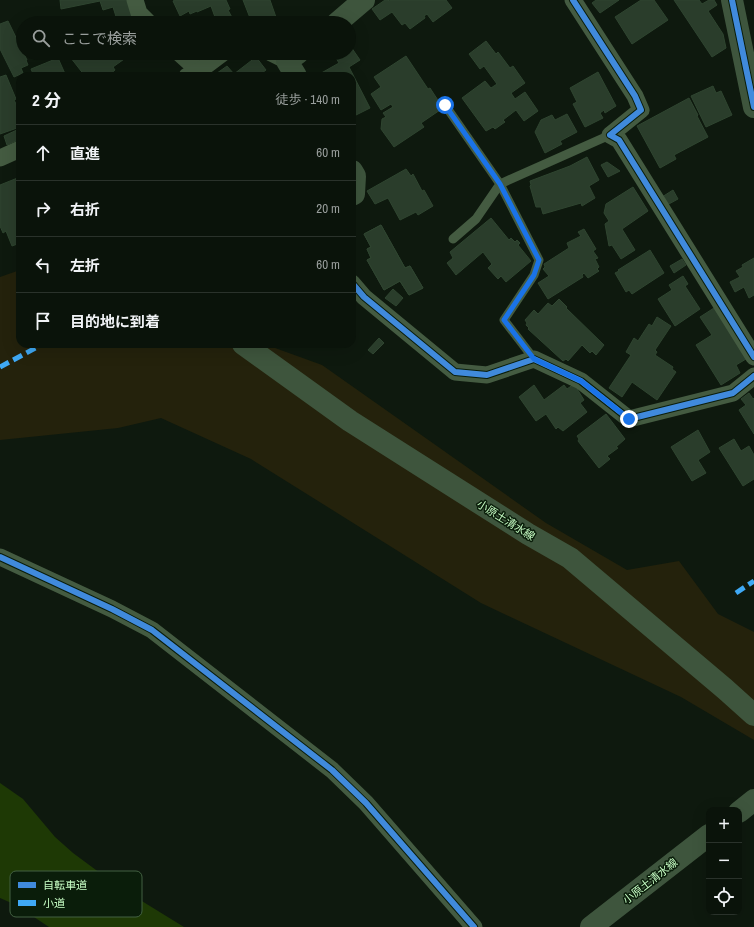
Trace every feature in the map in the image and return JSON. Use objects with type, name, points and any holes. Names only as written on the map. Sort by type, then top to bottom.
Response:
[{"type":"main road","points":[[732,0],[754,107]]},
{"type":"main road","name":"小原土清水線","points":[[249,348],[350,421],[528,534],[570,558],[754,715]]},
{"type":"main road","points":[[742,810],[754,800]]},
{"type":"main road","name":"小原土清水線","points":[[591,927],[706,837]]},
{"type":"street","points":[[135,0],[139,13],[142,16]]},
{"type":"street","points":[[573,0],[635,96],[642,110],[610,135],[619,140],[754,357]]},
{"type":"street","points":[[185,60],[194,72]]},
{"type":"street","points":[[199,72],[214,60]]},
{"type":"street","points":[[0,158],[16,151]]},
{"type":"street","points":[[356,288],[364,297],[455,372],[487,375],[534,359],[581,381],[629,419],[733,393],[754,376]]},
{"type":"street","points":[[0,557],[112,609],[152,630],[332,770],[366,803],[474,927]]},
{"type":"lane","points":[[445,105],[500,184],[539,260],[534,275],[504,320],[534,359]]},
{"type":"lane","points":[[453,239],[476,219],[500,184],[610,135]]},
{"type":"shaded area","points":[[16,271],[16,348],[275,348],[322,365],[546,523],[627,570],[679,561],[718,614],[754,632],[754,740],[681,697],[481,603],[251,459],[161,418],[118,428],[0,440],[0,277]]},
{"type":"shaded area","points":[[0,783],[23,799],[55,837],[73,853],[97,871],[10,871],[10,902],[0,898]]},
{"type":"shaded area","points":[[142,901],[184,927],[49,927],[34,917],[142,917]]},
{"type":"building","points":[[60,0],[127,0],[134,16],[116,16],[113,7],[103,10],[100,1],[61,9]]},
{"type":"building","points":[[226,0],[230,9],[228,10],[231,16],[215,16],[211,6],[190,14],[189,11],[180,16],[173,1]]},
{"type":"building","points":[[243,0],[270,0],[276,16],[249,16]]},
{"type":"building","points":[[385,0],[446,0],[452,8],[433,22],[427,14],[424,16],[425,18],[410,29],[405,23],[402,25],[392,12],[380,20],[372,9]]},
{"type":"building","points":[[596,0],[619,0],[600,13],[592,3]]},
{"type":"building","points":[[641,0],[654,0],[668,20],[632,44],[615,17]]},
{"type":"building","points":[[674,0],[699,0],[702,4],[709,0],[714,0],[717,5],[708,11],[723,34],[726,48],[712,57]]},
{"type":"building","points":[[8,21],[16,37],[16,60],[26,60],[28,65],[21,68],[23,72],[16,72],[16,76],[14,77],[0,49],[0,24]]},
{"type":"building","points":[[486,41],[496,54],[498,52],[510,68],[513,66],[525,83],[511,93],[515,99],[525,92],[538,111],[524,121],[516,110],[503,120],[505,122],[495,129],[493,127],[486,131],[462,98],[485,81],[491,88],[497,84],[484,66],[480,69],[469,54]]},
{"type":"building","points":[[356,54],[360,60],[349,67],[352,72],[323,72],[339,63],[337,60],[356,60]]},
{"type":"building","points":[[406,56],[428,89],[430,88],[443,108],[421,123],[424,127],[394,147],[381,129],[382,119],[386,117],[383,113],[393,107],[391,104],[381,110],[371,94],[381,87],[374,77]]},
{"type":"building","points":[[53,60],[59,60],[64,72],[32,72],[31,69]]},
{"type":"building","points":[[72,60],[123,60],[113,67],[115,70],[113,72],[82,72]]},
{"type":"building","points":[[252,60],[258,60],[266,70],[263,72],[237,72]]},
{"type":"building","points":[[227,66],[232,72],[219,72]]},
{"type":"building","points":[[598,72],[616,106],[605,113],[604,110],[600,113],[603,118],[585,127],[573,104],[577,102],[570,88]]},
{"type":"building","points":[[6,75],[16,99],[14,100],[16,104],[16,128],[0,134],[0,77]]},
{"type":"building","points":[[356,81],[370,108],[356,115]]},
{"type":"building","points":[[713,86],[716,93],[721,91],[732,115],[706,127],[691,96]]},
{"type":"building","points":[[689,98],[708,137],[674,155],[676,159],[660,168],[637,126]]},
{"type":"building","points":[[567,114],[577,132],[560,141],[562,144],[545,153],[535,132],[541,120],[552,115],[555,120]]},
{"type":"building","points":[[16,130],[16,141],[7,145],[4,136]]},
{"type":"building","points":[[587,157],[599,180],[589,186],[595,198],[582,206],[581,203],[543,214],[541,207],[536,207],[530,181],[570,166]]},
{"type":"building","points":[[607,162],[620,171],[608,177],[601,165]]},
{"type":"building","points":[[406,169],[411,176],[413,174],[422,191],[424,190],[433,206],[418,215],[416,212],[400,220],[388,198],[375,204],[367,191]]},
{"type":"building","points":[[16,179],[16,244],[12,246],[6,231],[3,233],[0,226],[0,185]]},
{"type":"building","points":[[633,187],[648,211],[622,229],[635,250],[621,259],[612,245],[609,246],[605,224],[609,221],[604,213],[606,204]]},
{"type":"building","points":[[673,190],[678,199],[667,205],[662,197]]},
{"type":"building","points":[[491,218],[509,240],[511,238],[515,242],[517,240],[520,243],[518,245],[531,261],[506,282],[501,276],[498,279],[488,268],[492,264],[483,252],[456,275],[447,263],[453,258],[450,252]]},
{"type":"building","points":[[381,225],[405,268],[410,266],[423,288],[409,295],[400,281],[384,290],[367,260],[371,258],[367,249],[371,247],[364,234]]},
{"type":"building","points":[[381,225],[405,268],[410,266],[423,288],[409,295],[400,281],[384,290],[367,260],[371,258],[367,249],[371,247],[364,234]]},
{"type":"building","points":[[584,229],[596,249],[593,251],[598,258],[595,259],[599,267],[597,269],[599,271],[588,278],[584,273],[582,275],[583,277],[548,299],[538,283],[549,276],[543,269],[545,267],[544,264],[569,248],[567,243],[581,236],[578,232]]},
{"type":"building","points":[[650,250],[664,273],[632,294],[629,290],[626,292],[615,273]]},
{"type":"building","points":[[754,258],[754,295],[749,298],[744,287],[735,292],[730,282],[740,277],[736,271],[743,267],[742,265]]},
{"type":"building","points":[[682,259],[686,265],[674,273],[670,266]]},
{"type":"building","points":[[683,276],[688,284],[685,286],[700,309],[675,326],[658,299],[672,290],[669,285]]},
{"type":"building","points":[[393,289],[403,298],[396,306],[385,298]]},
{"type":"building","points":[[559,299],[567,307],[566,308],[604,345],[596,355],[592,351],[590,353],[582,345],[568,361],[566,359],[563,361],[528,329],[529,328],[526,325],[527,323],[525,320],[534,310],[538,314],[548,303],[552,306]]},
{"type":"building","points":[[714,308],[746,359],[736,365],[740,373],[721,385],[696,345],[712,335],[700,317]]},
{"type":"building","points":[[657,317],[671,326],[655,350],[657,352],[655,355],[673,367],[672,369],[676,372],[657,400],[632,382],[622,397],[609,388],[631,355],[626,352],[634,338],[638,341],[649,324],[652,326]]},
{"type":"building","points":[[379,338],[384,343],[373,354],[368,350]]},
{"type":"building","points":[[574,384],[584,400],[580,403],[587,412],[563,431],[558,427],[556,429],[546,414],[536,421],[519,397],[534,385],[544,400],[564,385],[567,389]]},
{"type":"building","points":[[749,393],[753,399],[754,398],[754,434],[739,410],[746,405],[741,399]]},
{"type":"building","points":[[606,414],[625,439],[616,447],[618,448],[607,456],[610,459],[599,468],[578,441],[579,439],[577,436]]},
{"type":"building","points":[[698,430],[710,452],[698,460],[706,473],[692,481],[671,447]]},
{"type":"building","points":[[734,439],[741,451],[749,446],[754,455],[754,479],[743,486],[719,448]]},
{"type":"marked path","points":[[0,367],[36,348]]},
{"type":"marked path","points":[[736,593],[754,581]]},
{"type":"cycle path","points":[[573,0],[635,96],[641,110],[610,135],[619,140],[754,357]]},
{"type":"cycle path","points":[[732,0],[754,107]]},
{"type":"cycle path","points":[[356,288],[364,297],[455,372],[487,375],[534,359],[581,381],[629,419],[733,393],[754,376]]},
{"type":"cycle path","points":[[0,557],[112,609],[152,630],[332,770],[366,803],[474,927]]},
{"type":"route","points":[[445,105],[500,184],[539,260],[534,275],[504,320],[534,359],[581,381],[629,419]]}]
